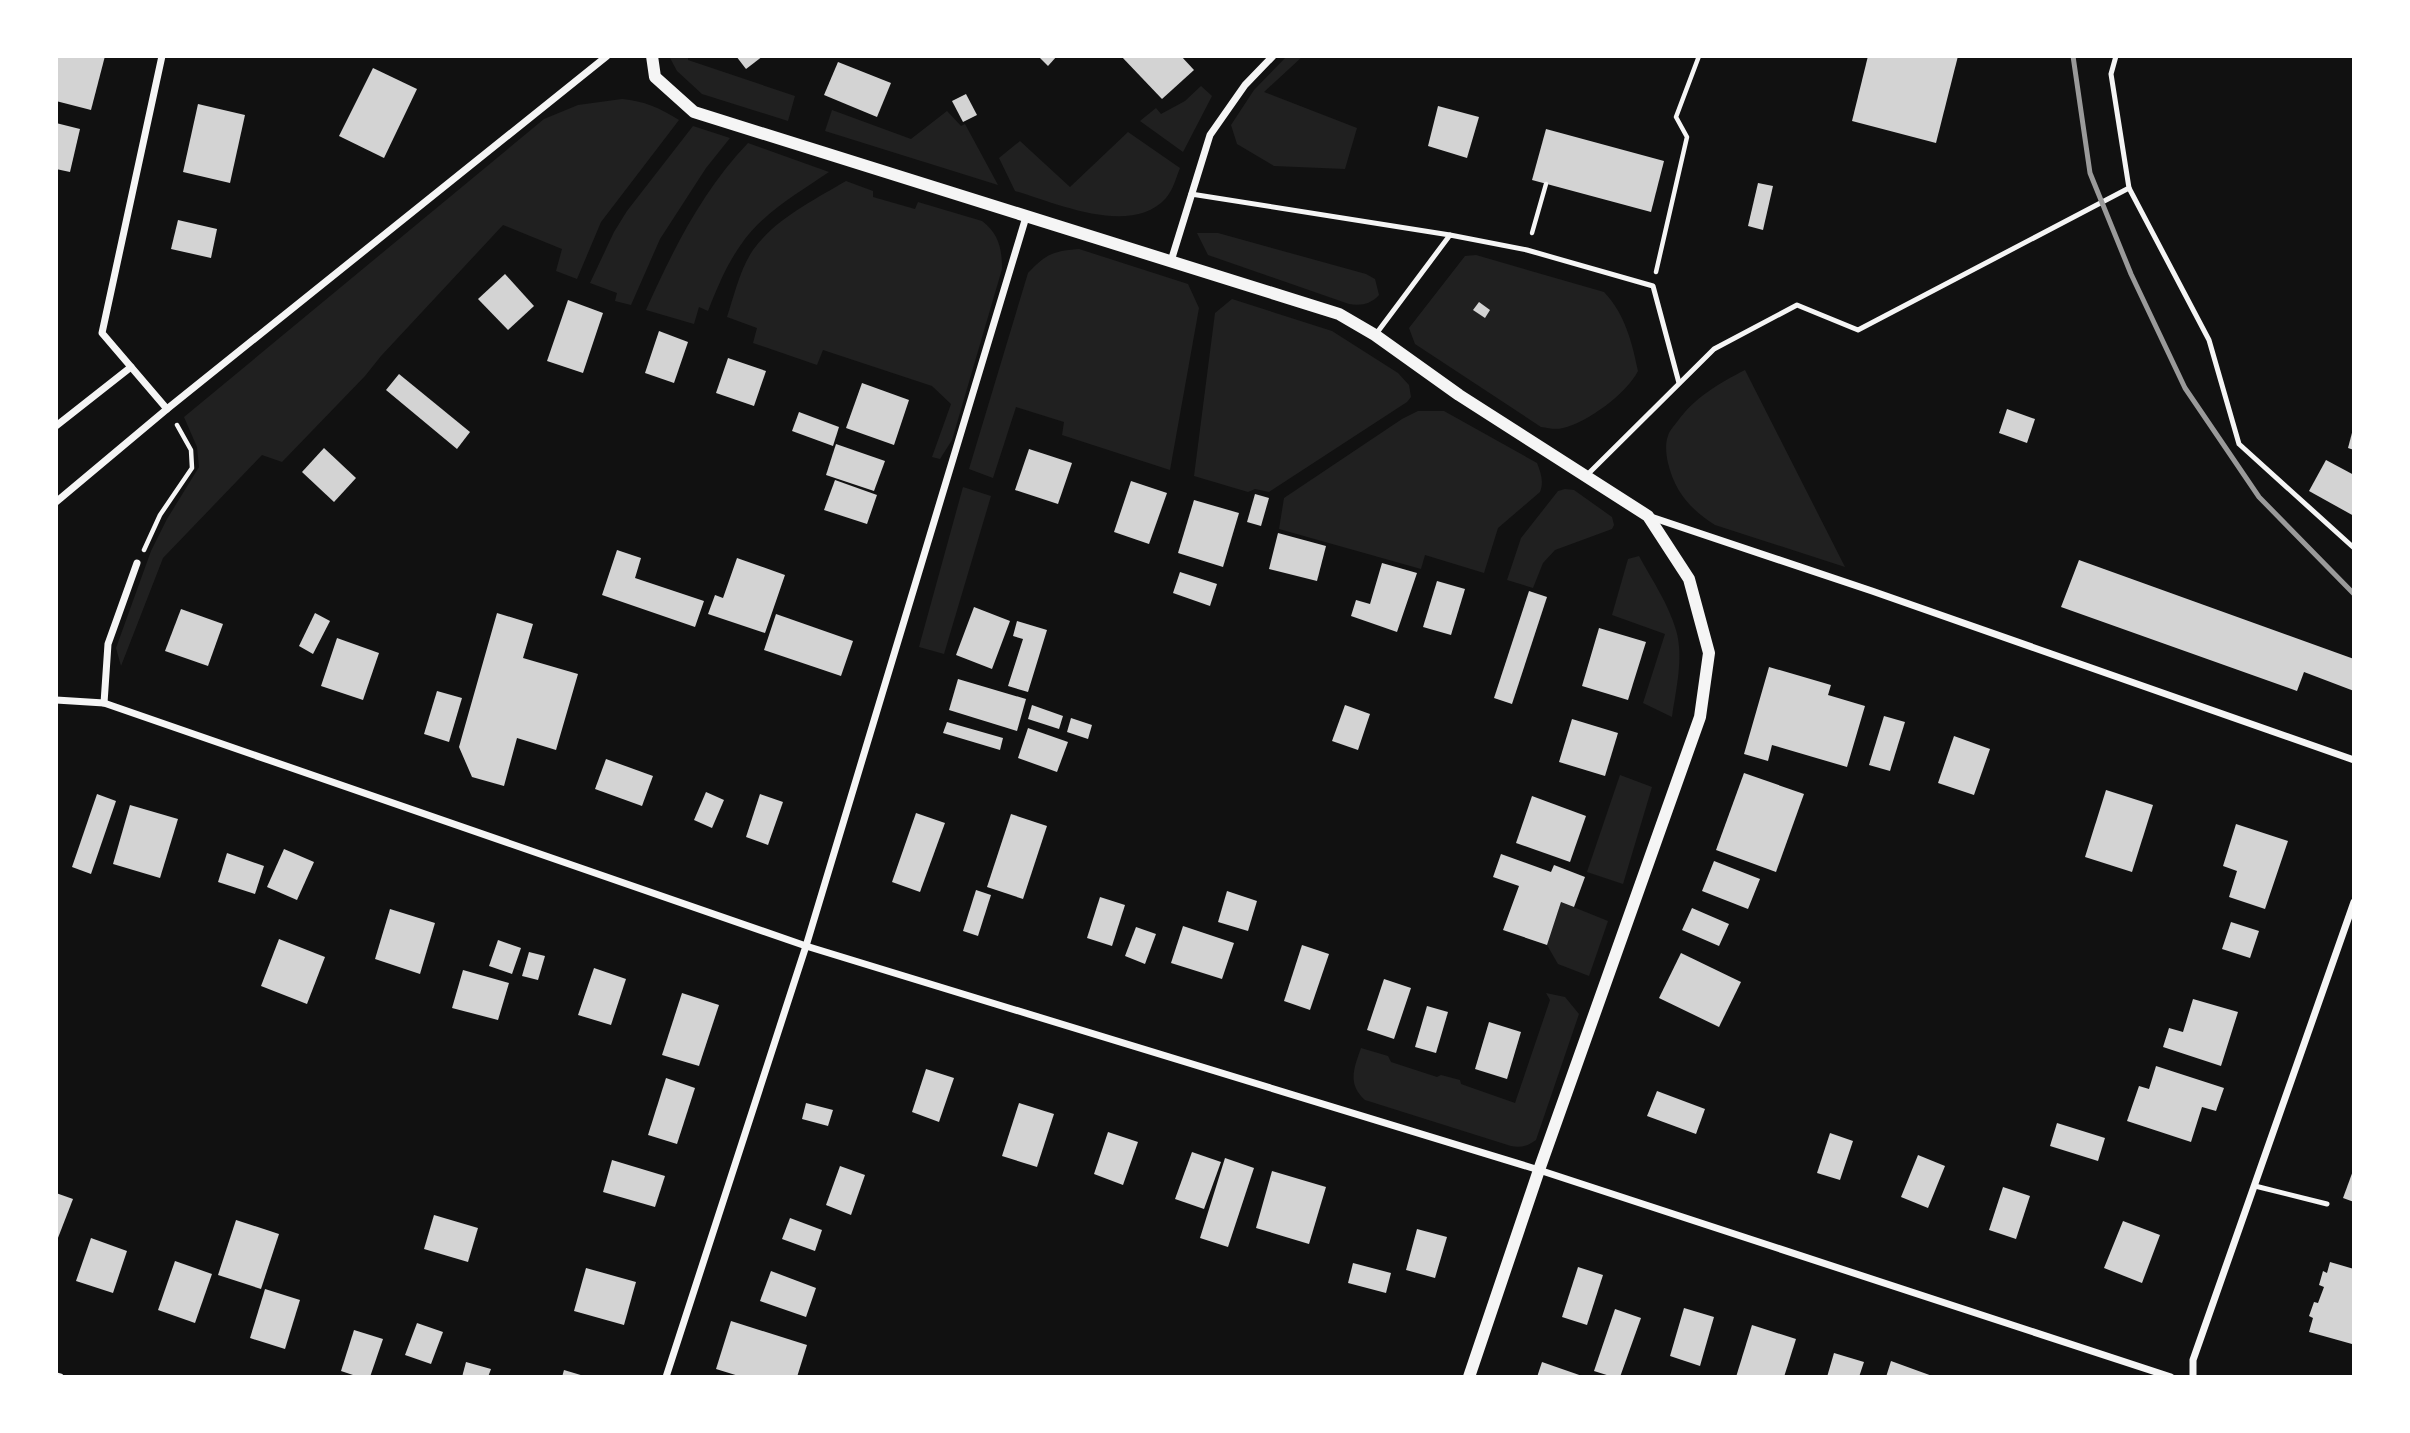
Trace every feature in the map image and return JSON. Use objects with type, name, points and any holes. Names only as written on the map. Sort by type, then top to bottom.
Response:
[{"type":"street","points":[[162,56],[102,333],[167,409]]},
{"type":"street","points":[[56,502],[167,409],[607,56]]},
{"type":"street","points":[[652,56],[655,76],[694,112],[1339,314],[1375,335],[1460,395],[1648,516],[1872,591],[2354,760]]},
{"type":"street","points":[[1171,261],[1210,135],[1245,85],[1273,56]]},
{"type":"street","points":[[666,1377],[806,946],[1026,217]]},
{"type":"street","points":[[56,425],[131,367]]},
{"type":"street","points":[[1469,1377],[1539,1170],[1700,717],[1709,653],[1689,579],[1648,516]]},
{"type":"street","points":[[104,702],[108,644],[137,563]]},
{"type":"street","points":[[56,700],[104,702],[806,946],[1539,1170],[2171,1377]]},
{"type":"street","points":[[2193,1377],[2193,1360],[2354,902]]},
{"type":"lane","points":[[2116,56],[2111,74],[2129,188],[2209,340],[2239,444],[2354,548]]},
{"type":"lane","points":[[1586,475],[1714,349],[1797,305],[1858,330],[2129,188]]},
{"type":"lane","points":[[1191,194],[1450,234],[1527,250],[1653,286],[1679,383]]},
{"type":"lane","points":[[1375,335],[1450,234]]},
{"type":"lane","points":[[2255,1186],[2327,1204]]},
{"type":"path","points":[[1653,286],[1687,137],[1676,117],[1699,56]]},
{"type":"path","points":[[1527,250],[1546,184]]},
{"type":"path","points":[[137,563],[160,515],[192,468],[191,450],[167,409]]},
{"type":"shaded area","points":[[669,56],[688,56],[688,60],[795,96],[788,121],[702,94],[677,71]]},
{"type":"shaded area","points":[[1287,56],[1303,56],[1264,92],[1357,128],[1345,169],[1274,166],[1237,144],[1231,125],[1254,90]]},
{"type":"shaded area","points":[[1201,86],[1212,96],[1183,152],[1140,121],[1156,108],[1161,114],[1185,101]]},
{"type":"shaded area","points":[[622,99],[652,106],[679,120],[601,222],[577,279],[556,271],[562,249],[503,225],[282,462],[262,455],[163,558],[121,666],[116,648],[151,551],[199,467],[197,447],[184,417],[544,119],[578,105]]},
{"type":"shaded area","points":[[832,110],[911,139],[947,111],[961,126],[965,124],[998,185],[825,131]]},
{"type":"shaded area","points":[[693,126],[730,138],[706,168],[660,239],[631,305],[615,301],[617,293],[590,283],[627,211]]},
{"type":"shaded area","points":[[1128,132],[1180,168],[1166,198],[1151,209],[1133,215],[1093,214],[1015,191],[999,158],[1020,141],[1070,187]]},
{"type":"shaded area","points":[[748,143],[829,172],[781,205],[749,234],[726,269],[708,311],[699,307],[694,324],[646,310],[690,222],[716,181]]},
{"type":"shaded area","points":[[846,181],[873,191],[873,197],[915,209],[918,202],[982,221],[998,242],[1002,269],[952,440],[940,459],[932,457],[951,404],[932,386],[823,350],[817,365],[753,343],[757,328],[727,317],[744,266],[762,239],[796,211]]},
{"type":"shaded area","points":[[1197,233],[1218,233],[1366,274],[1375,279],[1379,295],[1366,304],[1349,304],[1208,255]]},
{"type":"shaded area","points":[[1079,249],[1188,284],[1199,308],[1170,470],[1062,435],[1064,422],[1016,407],[993,478],[969,469],[1028,273],[1050,255]]},
{"type":"shaded area","points":[[1476,255],[1604,292],[1622,319],[1630,339],[1638,371],[1633,380],[1594,414],[1573,425],[1552,429],[1541,427],[1415,344],[1409,328],[1465,256]]},
{"type":"shaded area","points":[[1232,299],[1332,331],[1398,373],[1409,385],[1411,397],[1269,492],[1255,489],[1248,492],[1194,476],[1215,313]]},
{"type":"shaded area","points":[[1745,370],[1845,567],[1715,525],[1698,513],[1679,491],[1666,453],[1670,430],[1699,398]]},
{"type":"shaded area","points":[[1418,411],[1444,411],[1537,463],[1542,478],[1540,492],[1498,528],[1484,573],[1425,555],[1421,569],[1279,529],[1284,498]]},
{"type":"shaded area","points":[[963,487],[991,496],[944,654],[919,647]]},
{"type":"shaded area","points":[[1574,490],[1612,517],[1612,529],[1555,550],[1543,563],[1533,588],[1507,580],[1521,538],[1558,491]]},
{"type":"shaded area","points":[[1639,556],[1669,610],[1676,630],[1679,673],[1672,717],[1643,703],[1665,634],[1612,615],[1628,559]]},
{"type":"shaded area","points":[[1620,775],[1652,787],[1623,884],[1587,872]]},
{"type":"shaded area","points":[[1561,902],[1608,921],[1589,976],[1558,964],[1547,945]]},
{"type":"shaded area","points":[[1546,993],[1565,997],[1579,1014],[1536,1140],[1530,1144],[1511,1146],[1365,1100],[1359,1094],[1354,1082],[1354,1069],[1361,1048],[1388,1056],[1391,1062],[1437,1077],[1441,1075],[1460,1080],[1461,1084],[1515,1103],[1550,1000]]},
{"type":"building","points":[[56,56],[105,56],[91,110],[56,101]]},
{"type":"building","points":[[736,56],[763,56],[746,69]]},
{"type":"building","points":[[1038,56],[1057,56],[1048,66]]},
{"type":"building","points":[[1121,56],[1181,56],[1194,70],[1162,99]]},
{"type":"building","points":[[1868,56],[1958,56],[1936,143],[1852,121]]},
{"type":"building","points":[[838,62],[891,83],[877,117],[824,95]]},
{"type":"building","points":[[373,68],[417,89],[384,158],[339,136]]},
{"type":"building","points":[[966,94],[977,115],[963,122],[952,101]]},
{"type":"building","points":[[198,104],[245,115],[230,183],[183,172]]},
{"type":"building","points":[[1438,106],[1479,117],[1467,158],[1428,146]]},
{"type":"building","points":[[56,123],[80,129],[70,172],[56,169]]},
{"type":"building","points":[[1546,129],[1664,161],[1651,212],[1532,180]]},
{"type":"building","points":[[1758,183],[1773,186],[1763,230],[1748,226]]},
{"type":"building","points":[[178,220],[217,229],[211,258],[171,249]]},
{"type":"building","points":[[505,274],[534,306],[508,330],[478,299]]},
{"type":"building","points":[[568,300],[603,313],[583,373],[547,361]]},
{"type":"building","points":[[1479,302],[1490,310],[1485,318],[1473,310]]},
{"type":"building","points":[[659,331],[688,342],[674,383],[645,373]]},
{"type":"building","points":[[728,358],[766,371],[754,406],[716,393]]},
{"type":"building","points":[[399,374],[470,432],[457,449],[386,390]]},
{"type":"building","points":[[862,383],[909,400],[894,445],[846,428]]},
{"type":"building","points":[[2007,409],[2035,419],[2027,443],[1999,433]]},
{"type":"building","points":[[799,412],[839,427],[833,446],[792,431]]},
{"type":"building","points":[[2354,429],[2354,450],[2348,448]]},
{"type":"building","points":[[836,444],[885,461],[874,491],[826,475]]},
{"type":"building","points":[[324,448],[356,478],[334,502],[302,472]]},
{"type":"building","points":[[1029,449],[1072,463],[1058,504],[1015,490]]},
{"type":"building","points":[[2326,460],[2354,475],[2354,516],[2309,491]]},
{"type":"building","points":[[835,480],[877,495],[867,524],[824,510]]},
{"type":"building","points":[[1131,481],[1167,493],[1149,544],[1114,532]]},
{"type":"building","points":[[1255,494],[1269,498],[1261,526],[1247,522]]},
{"type":"building","points":[[1194,500],[1239,513],[1223,567],[1178,553]]},
{"type":"building","points":[[1278,533],[1326,546],[1317,581],[1269,569]]},
{"type":"building","points":[[617,550],[641,558],[635,578],[704,601],[695,627],[602,595]]},
{"type":"building","points":[[737,558],[785,575],[765,633],[708,614],[715,595],[723,598]]},
{"type":"building","points":[[2079,560],[2354,659],[2354,691],[2304,672],[2297,691],[2061,607]]},
{"type":"building","points":[[1382,563],[1417,573],[1397,632],[1351,616],[1356,600],[1370,604]]},
{"type":"building","points":[[1180,572],[1217,584],[1210,606],[1173,593]]},
{"type":"building","points":[[1437,581],[1465,589],[1451,635],[1423,627]]},
{"type":"building","points":[[1529,591],[1547,597],[1512,704],[1494,698]]},
{"type":"building","points":[[974,607],[1010,621],[992,669],[956,655]]},
{"type":"building","points":[[181,609],[223,624],[208,666],[165,651]]},
{"type":"building","points":[[315,613],[330,621],[313,654],[299,646]]},
{"type":"building","points":[[497,613],[533,624],[523,658],[578,674],[556,750],[517,738],[504,786],[472,777],[459,747]]},
{"type":"building","points":[[776,614],[853,641],[841,676],[764,650]]},
{"type":"building","points":[[1017,621],[1047,630],[1028,692],[1008,686],[1023,639],[1013,636]]},
{"type":"building","points":[[1599,628],[1646,642],[1628,700],[1582,686]]},
{"type":"building","points":[[337,638],[379,653],[363,700],[321,686]]},
{"type":"building","points":[[1769,667],[1831,685],[1828,695],[1865,706],[1847,767],[1772,745],[1768,761],[1744,754]]},
{"type":"building","points":[[958,679],[1026,699],[1017,731],[949,710]]},
{"type":"building","points":[[437,691],[462,698],[449,742],[424,734]]},
{"type":"building","points":[[1032,705],[1063,716],[1059,729],[1028,719]]},
{"type":"building","points":[[1345,705],[1370,714],[1358,750],[1332,741]]},
{"type":"building","points":[[1884,716],[1905,722],[1890,771],[1869,765]]},
{"type":"building","points":[[1071,718],[1092,725],[1088,739],[1067,732]]},
{"type":"building","points":[[1572,719],[1618,733],[1605,776],[1559,762]]},
{"type":"building","points":[[947,722],[1003,738],[1000,750],[943,733]]},
{"type":"building","points":[[1028,728],[1068,742],[1057,772],[1018,758]]},
{"type":"building","points":[[1954,736],[1990,749],[1974,795],[1938,783]]},
{"type":"building","points":[[606,759],[653,776],[642,806],[595,789]]},
{"type":"building","points":[[1744,773],[1804,794],[1776,872],[1716,850]]},
{"type":"building","points":[[2106,790],[2153,805],[2132,872],[2085,857]]},
{"type":"building","points":[[706,792],[724,800],[712,828],[694,820]]},
{"type":"building","points":[[97,794],[116,801],[91,874],[72,867]]},
{"type":"building","points":[[760,794],[783,802],[768,845],[746,837]]},
{"type":"building","points":[[1532,796],[1586,816],[1570,862],[1516,843]]},
{"type":"building","points":[[130,805],[178,819],[160,878],[113,864]]},
{"type":"building","points":[[916,813],[945,823],[920,892],[892,882]]},
{"type":"building","points":[[1011,814],[1047,826],[1023,899],[987,887]]},
{"type":"building","points":[[2236,824],[2288,841],[2265,909],[2229,897],[2237,871],[2223,866]]},
{"type":"building","points":[[284,849],[314,862],[297,900],[267,887]]},
{"type":"building","points":[[227,853],[264,866],[255,894],[218,882]]},
{"type":"building","points":[[1501,854],[1551,872],[1554,865],[1585,877],[1574,907],[1561,902],[1547,945],[1503,930],[1519,886],[1493,877]]},
{"type":"building","points":[[1714,861],[1760,879],[1748,909],[1702,891]]},
{"type":"building","points":[[976,890],[991,895],[978,936],[963,931]]},
{"type":"building","points":[[1227,891],[1257,901],[1248,931],[1218,922]]},
{"type":"building","points":[[1100,897],[1125,905],[1112,946],[1087,938]]},
{"type":"building","points":[[1692,908],[1729,924],[1719,946],[1682,930]]},
{"type":"building","points":[[390,909],[435,923],[420,974],[375,959]]},
{"type":"building","points":[[2231,922],[2259,931],[2250,958],[2222,949]]},
{"type":"building","points":[[1183,926],[1234,943],[1222,979],[1171,963]]},
{"type":"building","points":[[1136,927],[1156,934],[1145,964],[1125,956]]},
{"type":"building","points":[[279,939],[325,957],[307,1004],[261,986]]},
{"type":"building","points":[[498,940],[521,948],[512,974],[489,966]]},
{"type":"building","points":[[1302,945],[1329,954],[1310,1010],[1284,1001]]},
{"type":"building","points":[[529,952],[545,956],[538,980],[522,976]]},
{"type":"building","points":[[1681,953],[1741,982],[1719,1027],[1659,998]]},
{"type":"building","points":[[594,968],[626,979],[611,1025],[578,1015]]},
{"type":"building","points":[[463,970],[509,983],[498,1020],[452,1008]]},
{"type":"building","points":[[1384,979],[1411,988],[1394,1039],[1367,1030]]},
{"type":"building","points":[[682,993],[719,1005],[699,1066],[662,1055]]},
{"type":"building","points":[[2193,999],[2238,1012],[2221,1066],[2163,1047],[2169,1028],[2183,1032]]},
{"type":"building","points":[[1427,1006],[1448,1012],[1436,1053],[1415,1047]]},
{"type":"building","points":[[1489,1022],[1521,1032],[1507,1079],[1475,1069]]},
{"type":"building","points":[[2156,1066],[2224,1088],[2216,1111],[2202,1107],[2191,1142],[2127,1121],[2139,1086],[2149,1089]]},
{"type":"building","points":[[926,1069],[954,1078],[939,1122],[912,1112]]},
{"type":"building","points":[[666,1078],[695,1088],[677,1144],[648,1135]]},
{"type":"building","points":[[1657,1091],[1705,1109],[1696,1134],[1647,1116]]},
{"type":"building","points":[[806,1103],[833,1110],[828,1126],[802,1119]]},
{"type":"building","points":[[1019,1103],[1054,1114],[1037,1167],[1002,1156]]},
{"type":"building","points":[[2057,1123],[2105,1138],[2098,1161],[2050,1146]]},
{"type":"building","points":[[1108,1132],[1138,1142],[1123,1185],[1094,1174]]},
{"type":"building","points":[[1830,1133],[1853,1141],[1840,1180],[1817,1173]]},
{"type":"building","points":[[1192,1152],[1221,1162],[1204,1209],[1175,1199]]},
{"type":"building","points":[[1918,1155],[1945,1166],[1928,1208],[1901,1197]]},
{"type":"building","points":[[1225,1158],[1254,1168],[1228,1247],[1200,1238]]},
{"type":"building","points":[[612,1160],[665,1176],[655,1207],[603,1192]]},
{"type":"building","points":[[840,1166],[865,1175],[851,1215],[826,1205]]},
{"type":"building","points":[[2354,1168],[2354,1202],[2343,1198]]},
{"type":"building","points":[[1272,1171],[1326,1187],[1309,1244],[1256,1228]]},
{"type":"building","points":[[2003,1187],[2030,1196],[2016,1239],[1989,1230]]},
{"type":"building","points":[[56,1193],[73,1199],[56,1243]]},
{"type":"building","points":[[434,1215],[478,1228],[468,1262],[424,1249]]},
{"type":"building","points":[[790,1218],[822,1230],[815,1251],[782,1239]]},
{"type":"building","points":[[236,1220],[279,1234],[261,1289],[218,1275]]},
{"type":"building","points":[[2123,1221],[2160,1235],[2142,1283],[2104,1268]]},
{"type":"building","points":[[1417,1229],[1447,1237],[1435,1278],[1406,1270]]},
{"type":"building","points":[[91,1238],[127,1251],[113,1293],[76,1281]]},
{"type":"building","points":[[175,1261],[212,1274],[195,1323],[158,1310]]},
{"type":"building","points":[[2330,1262],[2354,1269],[2352,1344],[2309,1332],[2313,1318],[2309,1316],[2314,1302],[2318,1303],[2324,1287],[2319,1285],[2323,1271],[2327,1273]]},
{"type":"building","points":[[1353,1263],[1391,1273],[1386,1293],[1348,1283]]},
{"type":"building","points":[[1578,1267],[1603,1275],[1587,1325],[1562,1317]]},
{"type":"building","points":[[586,1268],[636,1282],[624,1325],[574,1311]]},
{"type":"building","points":[[771,1271],[816,1288],[806,1317],[760,1301]]},
{"type":"building","points":[[265,1289],[300,1300],[285,1349],[250,1338]]},
{"type":"building","points":[[1684,1308],[1714,1317],[1700,1366],[1670,1356]]},
{"type":"building","points":[[1615,1309],[1641,1318],[1620,1377],[1594,1371]]},
{"type":"building","points":[[731,1321],[807,1345],[797,1377],[742,1377],[716,1369]]},
{"type":"building","points":[[417,1323],[443,1332],[431,1364],[405,1355]]},
{"type":"building","points":[[1752,1325],[1796,1339],[1784,1377],[1736,1377]]},
{"type":"building","points":[[354,1330],[383,1339],[370,1377],[359,1377],[341,1371]]},
{"type":"building","points":[[1834,1353],[1864,1362],[1859,1377],[1827,1377]]},
{"type":"building","points":[[1891,1361],[1935,1377],[1886,1377]]},
{"type":"building","points":[[466,1362],[491,1369],[488,1377],[462,1377]]},
{"type":"building","points":[[1542,1362],[1585,1377],[1537,1377]]},
{"type":"building","points":[[564,1370],[584,1376],[584,1377],[562,1377]]},
{"type":"railway","points":[[2073,56],[2090,173],[2131,274],[2185,388],[2259,497],[2354,594]]}]
